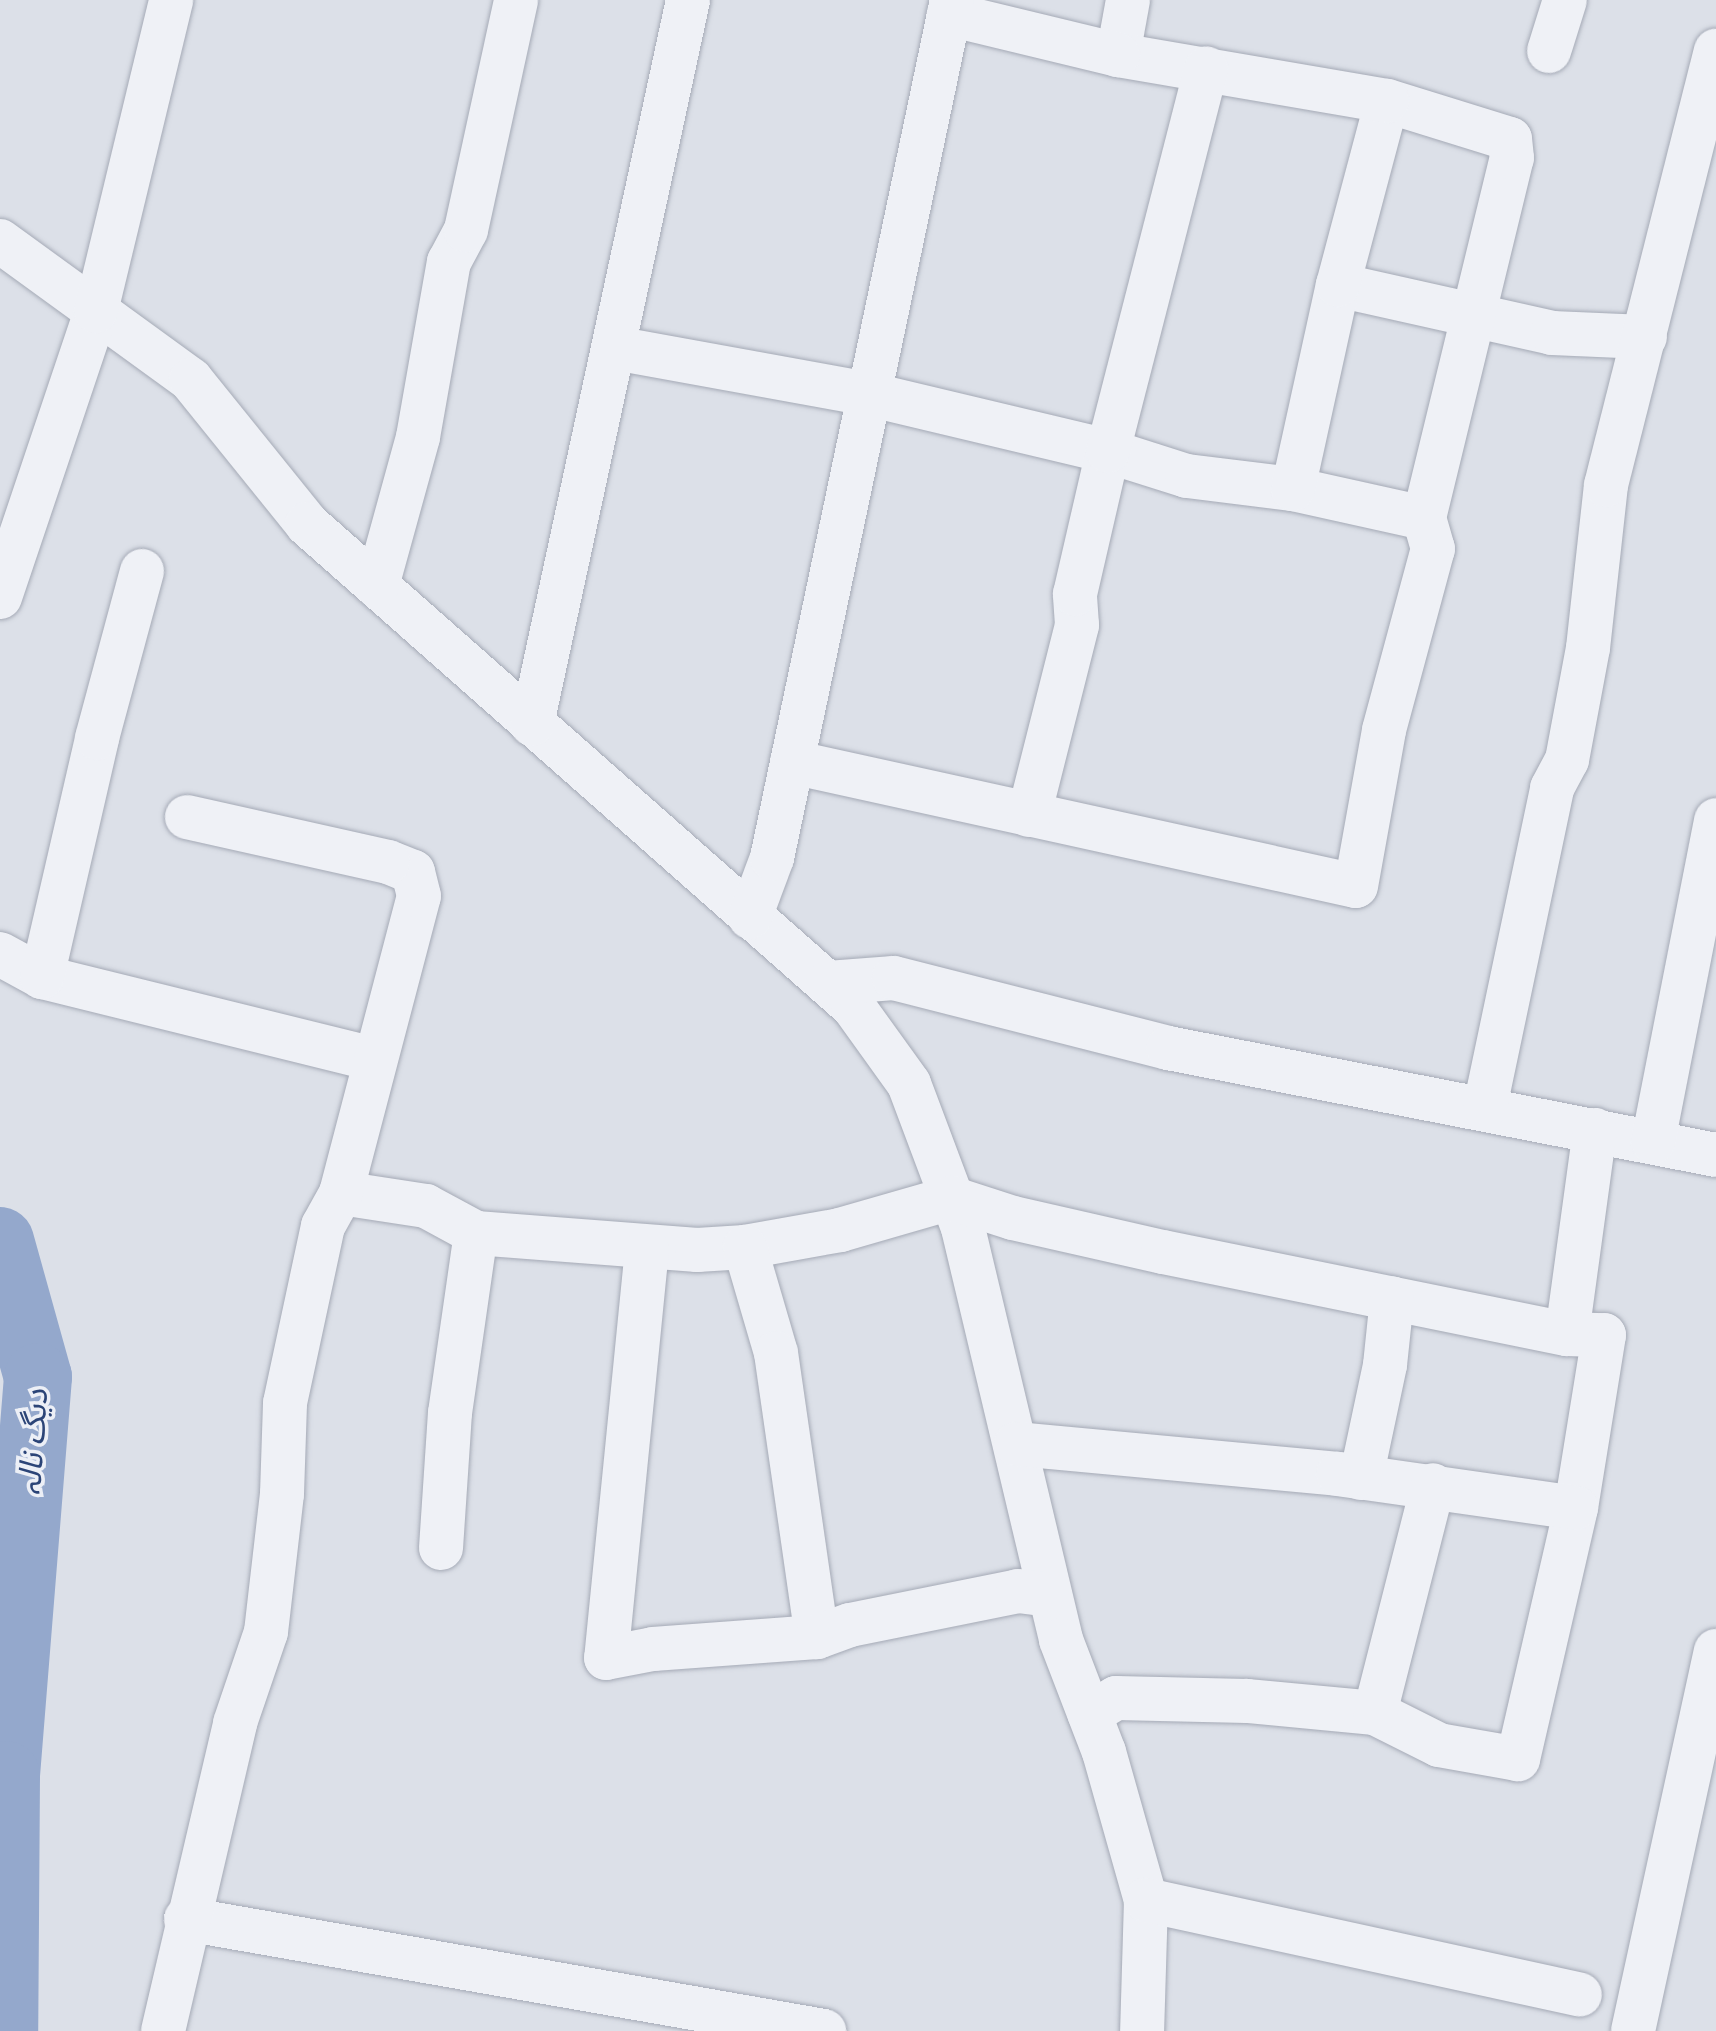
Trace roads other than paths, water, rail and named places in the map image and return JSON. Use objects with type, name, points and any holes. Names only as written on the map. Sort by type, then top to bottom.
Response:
[{"type":"street","points":[[0,597],[96,311],[171,0]]},
{"type":"street","points":[[377,586],[418,437],[449,262],[466,230],[516,0]]},
{"type":"street","points":[[532,724],[688,0]]},
{"type":"street","points":[[1118,55],[1128,0]]},
{"type":"street","points":[[1549,51],[1565,0]]},
{"type":"street","points":[[750,917],[772,858],[868,394],[951,7],[1118,55],[1387,101],[1510,139],[1512,158],[1424,518],[1433,549],[1384,730],[1356,886],[792,762]]},
{"type":"street","points":[[1485,1107],[1552,788],[1567,760],[1588,648],[1606,485],[1645,337],[1701,164],[1716,51]]},
{"type":"street","points":[[1029,815],[1077,625],[1075,594],[1108,451],[1206,68]]},
{"type":"street","points":[[1293,489],[1338,285],[1387,101]]},
{"type":"street","points":[[0,241],[191,380],[307,524],[853,1006],[909,1084],[951,1198],[1016,1444],[1061,1640],[1089,1714],[1146,1900],[1142,2031]]},
{"type":"street","points":[[1338,285],[1552,333],[1645,337]]},
{"type":"street","points":[[615,348],[868,394],[1108,451],[1187,476],[1293,489],[1424,518]]},
{"type":"street","points":[[42,977],[97,738],[142,571]]},
{"type":"street","points":[[163,2031],[186,1919],[235,1723],[266,1632],[282,1494],[285,1403],[323,1226],[341,1193],[373,1059],[419,896],[413,872],[187,817]]},
{"type":"street","points":[[1653,1142],[1716,820]]},
{"type":"street","points":[[0,954],[42,977],[373,1059]]},
{"type":"street","points":[[828,983],[894,978],[1168,1048],[1485,1107],[1716,1155]]},
{"type":"street","points":[[1567,1334],[1595,1130]]},
{"type":"street","points":[[341,1193],[426,1206],[476,1233],[558,1237],[647,1249],[745,1247],[840,1230],[951,1198],[1013,1218],[1392,1298],[1567,1334],[1604,1335],[1576,1508],[1518,1759],[1439,1745],[1375,1713],[1247,1701],[1116,1698],[1089,1714]]},
{"type":"street","points":[[441,1548],[450,1413],[476,1233]]},
{"type":"street","points":[[745,1247],[776,1353],[817,1637]]},
{"type":"street","points":[[647,1249],[606,1658],[653,1649],[817,1637],[850,1625],[1018,1591],[1050,1595]]},
{"type":"street","points":[[1361,1478],[1374,1426],[1392,1298]]},
{"type":"street","points":[[1016,1444],[1433,1485],[1576,1508]]},
{"type":"street","points":[[1375,1713],[1433,1485]]},
{"type":"street","points":[[1633,2031],[1716,1651]]},
{"type":"street","points":[[1146,1900],[1580,1995]]},
{"type":"street","points":[[186,1919],[824,2031]]},
{"type":"waterway","name":"دیگ نالہ","points":[[0,1241],[38,1377],[6,1775],[4,2031]]}]
